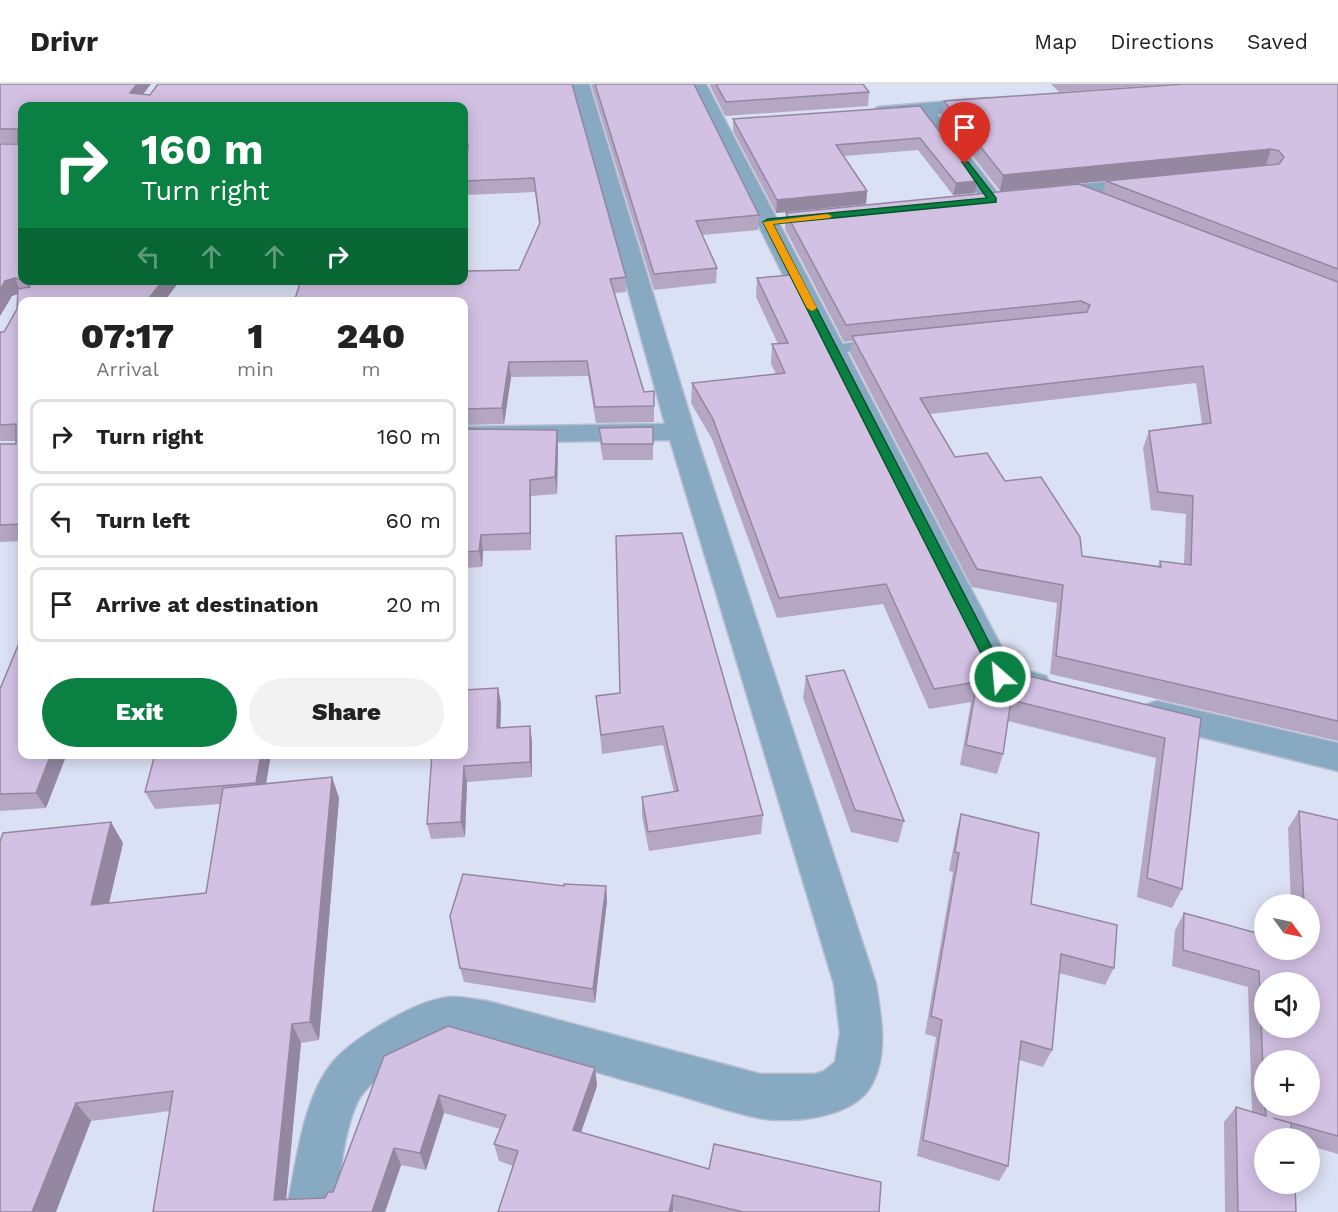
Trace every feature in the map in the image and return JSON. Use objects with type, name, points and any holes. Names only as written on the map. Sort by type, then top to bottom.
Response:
[{"type":"street","points":[[310,1212],[330,1116],[342,1085],[362,1062],[408,1033],[449,1017],[487,1021],[760,1096],[815,1096],[837,1089],[855,1073],[862,1033],[855,984],[681,432],[580,84]]},
{"type":"street","points":[[698,84],[729,124],[780,221],[833,349],[1000,677],[1059,691]]},
{"type":"street","points":[[939,92],[952,107]]},
{"type":"street","points":[[855,114],[1010,103]]},
{"type":"street","points":[[924,109],[993,200]]},
{"type":"street","points":[[934,206],[1174,181]]},
{"type":"street","points":[[468,435],[681,432]]},
{"type":"street","points":[[1128,707],[1338,757]]},
{"type":"lane","points":[[1071,191],[1104,204]]},
{"type":"lane","points":[[833,349],[891,343]]},
{"type":"building","points":[[0,84],[137,84],[130,93],[150,95],[158,84],[572,84],[626,277],[610,279],[644,392],[654,391],[654,406],[595,407],[587,361],[509,362],[502,408],[468,409],[468,297],[296,297],[299,285],[468,285],[468,271],[519,270],[540,223],[534,178],[468,181],[468,102],[18,102],[18,129],[0,129]]},
{"type":"building","points":[[595,84],[694,84],[759,215],[696,221],[717,268],[654,274]]},
{"type":"building","points":[[716,84],[863,84],[869,92],[726,102]]},
{"type":"building","points":[[1184,84],[1338,84],[1338,269],[1106,181],[1279,164],[1284,157],[1279,151],[1271,149],[1003,175],[944,101]]},
{"type":"building","points":[[920,106],[977,181],[956,183],[920,138],[836,145],[867,191],[777,200],[733,119]]},
{"type":"building","points":[[0,144],[18,144],[18,279],[5,281],[0,290]]},
{"type":"building","points":[[1079,184],[1338,282],[1338,721],[1056,656],[1063,585],[977,569],[852,336],[1087,312],[1090,305],[1081,301],[846,325],[786,213]],"holes":[[[1203,366],[1211,423],[1149,431],[1158,492],[1193,496],[1191,565],[1160,561],[1161,567],[1082,556],[1080,537],[1041,477],[1005,481],[987,453],[955,457],[920,398]]]},
{"type":"building","points":[[791,275],[992,667],[1201,718],[1182,889],[1147,878],[1165,738],[1011,700],[1003,754],[966,745],[977,682],[934,689],[886,584],[779,598],[713,419],[692,383],[785,373],[772,344],[788,343],[757,278]]},
{"type":"building","points":[[29,285],[159,285],[150,297],[18,297],[18,524],[0,525],[0,444],[16,444],[16,424],[0,425],[0,332],[4,332],[17,309],[18,289],[30,287]]},
{"type":"building","points":[[653,427],[653,444],[602,444],[599,428]]},
{"type":"building","points":[[468,429],[557,430],[555,477],[530,480],[530,533],[481,535],[479,551],[468,552]]},
{"type":"building","points":[[682,533],[763,815],[648,832],[642,797],[678,791],[663,726],[601,735],[596,696],[620,693],[616,536]]},
{"type":"building","points":[[18,646],[18,759],[49,759],[36,793],[0,794],[0,689]]},
{"type":"building","points":[[844,670],[904,821],[855,810],[806,676]]},
{"type":"building","points":[[498,688],[497,728],[530,726],[530,762],[464,766],[461,822],[427,824],[432,759],[468,759],[468,690]]},
{"type":"building","points":[[154,759],[260,759],[256,783],[145,792]]},
{"type":"building","points":[[332,777],[310,1022],[292,1024],[274,1200],[325,1198],[328,1192],[333,1192],[384,1056],[448,1026],[595,1068],[573,1130],[709,1169],[714,1144],[881,1182],[879,1212],[743,1212],[673,1195],[669,1212],[498,1212],[518,1151],[494,1144],[506,1115],[439,1095],[420,1153],[394,1148],[372,1212],[153,1212],[173,1091],[76,1103],[32,1212],[0,1212],[0,842],[3,833],[111,822],[91,905],[206,893],[223,788]]},
{"type":"building","points":[[1299,811],[1338,820],[1338,1136],[1320,1131],[1320,1128],[1309,1128],[1273,1118],[1291,1123],[1291,1128],[1254,1128],[1254,1194],[1295,1194],[1296,1212],[1238,1212],[1236,1107],[1254,1112],[1254,1116],[1320,1116],[1320,1050],[1262,1050],[1262,1038],[1320,1038],[1320,972],[1259,972],[1183,950],[1184,913],[1254,932],[1254,960],[1320,960],[1320,894],[1303,894]]},
{"type":"building","points":[[961,814],[1039,833],[1031,904],[1117,925],[1114,968],[1061,954],[1052,1050],[1021,1041],[1008,1166],[923,1140],[942,1020],[931,1016],[959,853],[955,852]]},
{"type":"building","points":[[463,874],[564,886],[564,884],[606,886],[593,989],[460,968],[450,916]]},
{"type":"slow traffic","points":[[812,308],[768,222],[827,216]]},
{"type":"route","points":[[965,164],[993,200],[768,222],[1000,677]]}]
